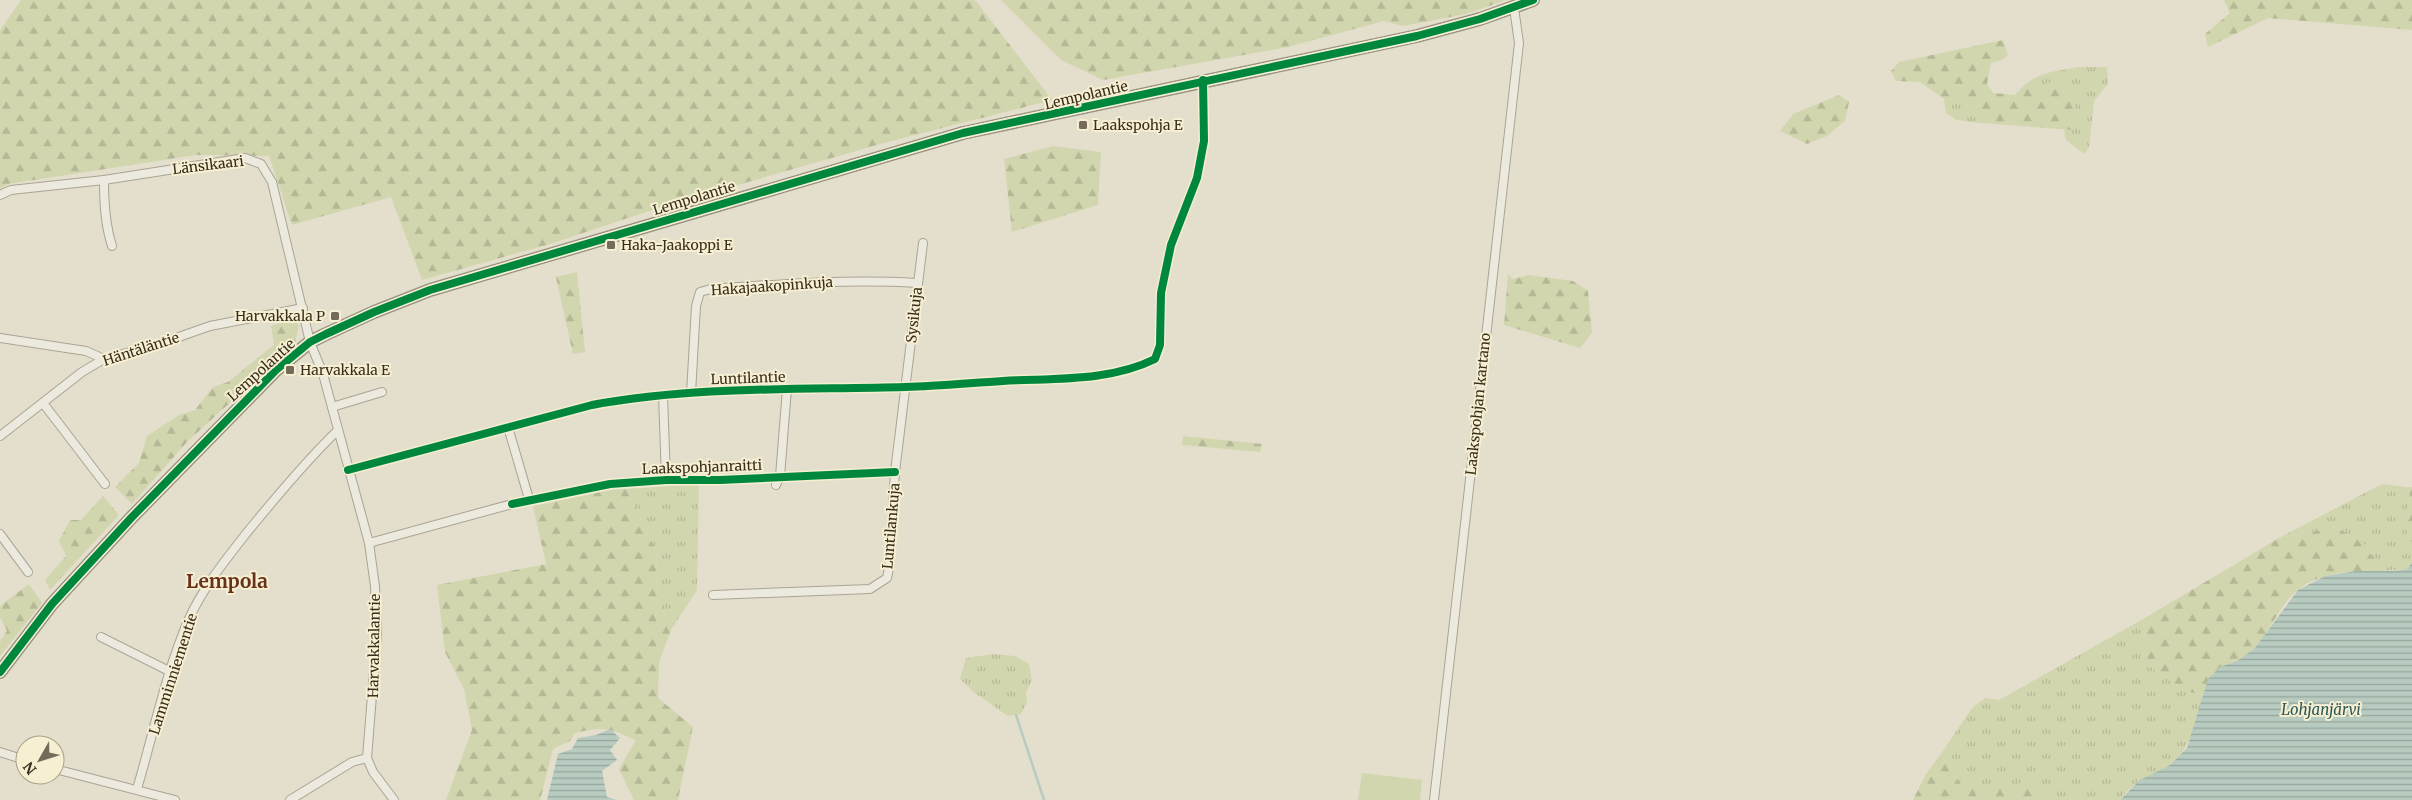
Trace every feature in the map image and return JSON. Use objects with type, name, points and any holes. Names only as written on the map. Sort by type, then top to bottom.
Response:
[{"type":"street","name":"Lempolantie","points":[[0,672],[52,604],[132,517],[243,402],[310,342],[374,312],[430,290],[758,192],[964,133],[1033,120],[1203,80],[1417,36],[1514,8],[1534,0]]},
{"type":"street","name":"Laakspohjan kartano","points":[[1434,800],[1519,44],[1514,8]]},
{"type":"street","name":"Luntilantie","points":[[348,470],[592,405],[664,395],[787,389],[906,387],[1088,377],[1143,365],[1154,359],[1160,345],[1161,293],[1171,245],[1196,178],[1204,141],[1203,80]]},
{"type":"street","name":"Länsikaari","points":[[0,195],[11,190],[104,180],[245,158],[261,164],[272,182],[310,342]]},
{"type":"street","points":[[104,180],[105,217],[112,246]]},
{"type":"street","name":"Sysikuja","points":[[906,387],[923,243]]},
{"type":"street","name":"Hakajaakopinkuja","points":[[691,393],[696,306],[700,292],[711,289],[806,283],[883,281],[917,283]]},
{"type":"street","name":"Häntäläntie","points":[[0,436],[82,372],[104,359],[156,345],[210,326],[303,308]]},
{"type":"street","points":[[0,338],[86,350],[104,359]]},
{"type":"street","name":"Harvakkalantie","points":[[310,342],[323,374],[369,543],[375,586],[377,633],[367,758]]},
{"type":"street","name":"Luntilankuja","points":[[713,595],[870,589],[887,578],[895,472],[906,387]]},
{"type":"street","points":[[776,485],[780,476],[787,389]]},
{"type":"street","points":[[332,407],[382,392]]},
{"type":"street","points":[[664,395],[666,480]]},
{"type":"street","points":[[43,403],[105,484]]},
{"type":"street","points":[[508,427],[529,500]]},
{"type":"street","name":"Lamminniementie","points":[[138,788],[171,672],[188,621],[201,595],[218,569],[288,482],[338,430]]},
{"type":"street","points":[[369,543],[512,504]]},
{"type":"street","points":[[0,534],[28,572]]},
{"type":"street","points":[[101,637],[171,672]]},
{"type":"street","points":[[0,752],[15,757]]},
{"type":"street","points":[[290,800],[352,762],[367,758],[373,772],[394,800]]},
{"type":"street","points":[[65,771],[138,788],[174,800]]},
{"type":"green space","points":[[21,0],[973,0],[976,1],[1052,100],[884,143],[661,207],[550,244],[422,280],[391,197],[292,225],[269,156],[196,155],[8,184],[0,189],[0,30]]},
{"type":"green space","points":[[1001,0],[1506,0],[1466,14],[1403,26],[1384,21],[1284,48],[1103,80],[1061,60]]},
{"type":"green space","points":[[2224,0],[2412,0],[2412,30],[2268,18],[2208,47],[2205,34],[2230,13]]},
{"type":"green space","points":[[2003,40],[2008,55],[2002,60],[1991,63],[1987,84],[1993,93],[2015,95],[2033,86],[2051,82],[2078,90],[2072,130],[1980,123],[1965,102],[1944,99],[1920,82],[1896,81],[1891,71],[1899,62]]},
{"type":"green space","points":[[2079,67],[2107,67],[2108,84],[2094,101],[2089,148],[2084,154],[2066,140],[2064,130],[2073,130],[2015,95],[2022,87],[2036,77]]},
{"type":"green space","points":[[1839,95],[1849,102],[1845,121],[1827,136],[1807,144],[1780,131],[1793,114]]},
{"type":"green space","points":[[1944,99],[1965,102],[1980,123],[1956,120],[1946,113]]},
{"type":"green space","points":[[1053,146],[1101,152],[1098,205],[1012,232],[1004,159]]},
{"type":"green space","points":[[577,272],[585,352],[573,354],[556,277]]},
{"type":"green space","points":[[1508,274],[1513,279],[1529,275],[1573,281],[1588,291],[1592,333],[1580,348],[1504,325]]},
{"type":"green space","points":[[292,319],[299,325],[295,343],[188,441],[132,504],[115,487],[139,463],[147,436],[179,415],[195,410],[213,387],[228,382],[274,345],[271,326]]},
{"type":"green space","points":[[1183,436],[1262,444],[1260,452],[1182,445]]},
{"type":"green space","points":[[699,484],[697,590],[671,630],[658,597],[656,550],[627,489]]},
{"type":"green space","points":[[2382,484],[2407,487],[2411,500],[2404,524],[2412,543],[2412,563],[2407,569],[2382,571],[2364,544],[2336,527],[2279,538]]},
{"type":"green space","points":[[2407,487],[2412,487],[2412,543],[2404,524],[2411,500]]},
{"type":"green space","points":[[627,489],[656,550],[658,597],[671,630],[659,662],[658,698],[693,727],[678,800],[634,800],[619,769],[636,740],[606,729],[593,729],[575,733],[570,741],[553,749],[540,800],[446,800],[472,730],[464,689],[445,652],[437,585],[546,564],[533,506],[611,490]]},
{"type":"green space","points":[[103,496],[119,515],[50,590],[45,580],[66,556],[59,541],[70,520],[81,520]]},
{"type":"green space","points":[[2336,527],[2364,544],[2382,571],[2338,573],[2307,584],[2289,599],[2254,649],[2246,656],[2218,670],[2208,684],[2204,695],[2184,691],[2147,664],[2143,619],[2279,538]]},
{"type":"green space","points":[[29,584],[42,603],[0,656],[0,641],[7,631],[0,617],[0,606]]},
{"type":"green space","points":[[2143,619],[2147,664],[2184,691],[2204,695],[2189,741],[2184,750],[2171,764],[2131,788],[2120,800],[2055,800],[2034,781],[1991,788],[1961,784],[1940,755],[1972,708],[1985,698],[1999,700]]},
{"type":"green space","points":[[993,654],[1015,656],[1029,664],[1032,681],[1026,692],[1027,702],[1021,714],[1008,716],[975,693],[960,679],[966,658]]},
{"type":"green space","points":[[1940,755],[1961,784],[1991,788],[2034,781],[2055,800],[1913,800],[1926,774]]},
{"type":"green space","points":[[1362,773],[1422,780],[1420,800],[1358,800]]},
{"type":"water","name":"Lohjanjärvi","points":[[2412,563],[2412,800],[2120,800],[2140,780],[2170,765],[2187,748],[2208,679],[2220,667],[2237,661],[2255,648],[2298,590],[2325,576],[2356,571],[2407,569]]},
{"type":"water","points":[[610,729],[620,738],[610,750],[617,760],[602,771],[607,797],[617,800],[547,800],[558,754],[572,749],[578,738],[596,735]]},
{"type":"waterway","points":[[1016,715],[1044,800]]},
{"type":"cycle path","points":[[0,672],[52,604],[132,517],[276,370],[310,342],[374,312],[430,290],[963,133],[1417,36],[1480,19],[1533,0]]},
{"type":"cycle path","points":[[348,470],[592,405],[631,399],[748,390],[905,387],[1080,378],[1119,372],[1155,359],[1160,345],[1161,293],[1171,245],[1197,178],[1204,141],[1203,80]]},
{"type":"cycle path","name":"Laakspohjanraitti","points":[[512,504],[610,484],[666,480],[720,480],[895,472]]},
{"type":"place","name":"Laakspohja E","points":[[1083,125]]},
{"type":"place","name":"Haka-Jaakoppi E","points":[[611,245]]},
{"type":"place","name":"Harvakkala P","points":[[335,316]]},
{"type":"place","name":"Harvakkala E","points":[[290,370]]},
{"type":"district","name":"Lempola","points":[[227,581]]}]
